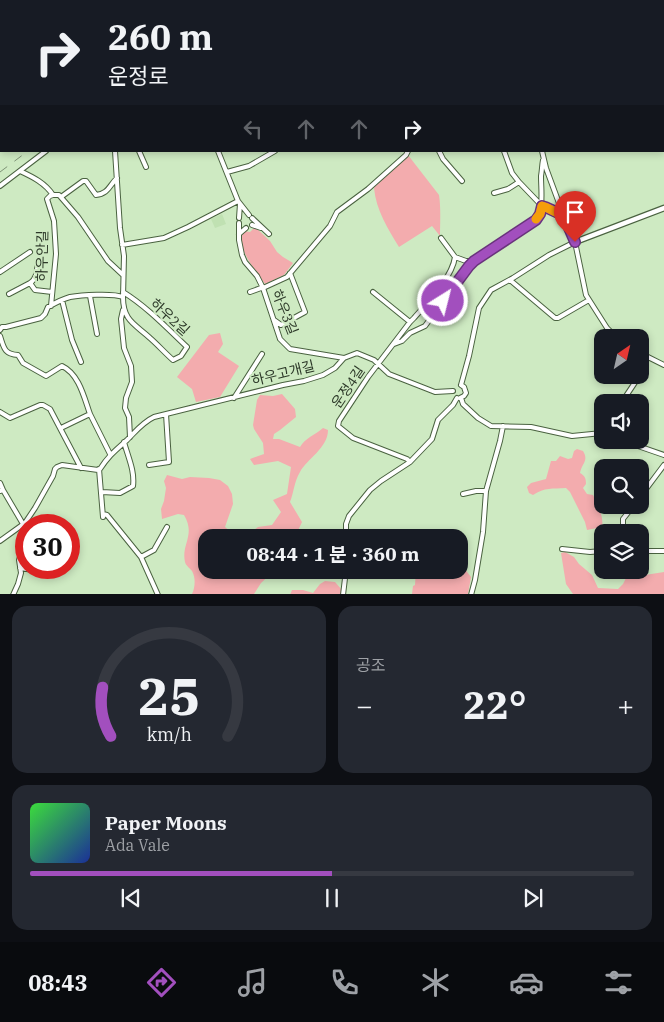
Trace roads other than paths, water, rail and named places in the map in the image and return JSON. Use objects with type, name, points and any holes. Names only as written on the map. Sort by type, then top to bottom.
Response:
[{"type":"street","points":[[0,186],[45,152]]},
{"type":"street","name":"하우2길","points":[[115,152],[120,228],[124,256],[123,275],[123,292],[123,297],[125,313],[130,322],[173,360],[181,356],[187,347],[130,296],[123,292]]},
{"type":"street","points":[[139,152],[146,167]]},
{"type":"street","name":"하우3길","points":[[218,152],[239,203],[261,228],[269,234]]},
{"type":"street","points":[[227,172],[249,166],[273,152]]},
{"type":"street","points":[[250,292],[287,276],[330,226],[337,212],[368,189],[408,152]]},
{"type":"street","points":[[440,152],[443,159],[462,181]]},
{"type":"street","points":[[504,152],[512,173],[519,182],[542,206],[557,214],[563,214]]},
{"type":"street","points":[[542,152],[546,168],[575,242],[586,295],[609,329]]},
{"type":"street","points":[[542,206],[541,176],[543,157]]},
{"type":"street","points":[[20,171],[42,183],[53,195],[61,197],[78,217],[108,261],[123,275]]},
{"type":"street","points":[[61,197],[83,181],[86,181],[96,195],[105,193],[117,178]]},
{"type":"street","points":[[494,193],[508,189],[519,182]]},
{"type":"street","name":"하우안길","points":[[51,306],[56,254],[54,221],[47,199],[53,195]]},
{"type":"street","points":[[122,245],[164,238],[239,203]]},
{"type":"street","name":"하우3길","points":[[239,203],[240,247],[245,262],[257,276],[263,288],[280,339],[290,349],[344,358]]},
{"type":"street","name":"운정4길","points":[[392,345],[402,341],[410,333],[425,326],[469,266],[536,220],[542,206]]},
{"type":"street","points":[[461,386],[479,308],[491,290],[549,255],[575,242],[664,208]]},
{"type":"street","name":"하우3길","points":[[252,225],[261,228]]},
{"type":"street","points":[[239,234],[246,228]]},
{"type":"street","points":[[441,238],[455,257],[466,261],[474,261]]},
{"type":"street","points":[[0,272],[30,252]]},
{"type":"street","name":"운정4길","points":[[410,462],[407,459],[353,438],[338,426],[339,421],[378,363],[445,281],[454,266],[455,257]]},
{"type":"street","name":"하우안길","points":[[9,294],[33,281],[38,262]]},
{"type":"street","points":[[274,320],[281,325],[304,312],[290,273]]},
{"type":"street","points":[[510,280],[556,318],[589,300]]},
{"type":"street","name":"하우안길","points":[[30,283],[36,290],[52,292]]},
{"type":"street","points":[[373,292],[410,322]]},
{"type":"street","points":[[0,327],[6,328],[41,318],[48,307],[69,298],[118,295],[123,297]]},
{"type":"street","points":[[90,296],[97,334]]},
{"type":"street","points":[[62,300],[72,340],[81,362]]},
{"type":"street","points":[[124,308],[121,319],[124,348],[131,366],[132,382],[124,408],[129,417],[130,437]]},
{"type":"street","points":[[0,336],[8,353],[18,354],[23,363],[46,376],[62,366],[65,367],[78,383],[90,414],[110,454]]},
{"type":"street","points":[[344,358],[357,353],[374,360],[389,374],[435,392],[453,391]]},
{"type":"street","points":[[234,398],[262,354]]},
{"type":"street","name":"하우고개길","points":[[99,469],[110,454],[149,419],[304,381],[323,375],[335,368],[344,358]]},
{"type":"street","points":[[649,358],[664,366]]},
{"type":"street","points":[[453,391],[457,386],[461,386]]},
{"type":"street","points":[[346,529],[349,516],[370,490],[410,462],[432,439],[438,420],[466,393],[464,387],[461,386]]},
{"type":"street","points":[[453,391],[478,418],[491,426],[531,427],[572,436],[594,434]]},
{"type":"street","points":[[0,412],[10,418],[40,405],[50,409],[82,468]]},
{"type":"street","points":[[61,428],[90,414]]},
{"type":"street","points":[[149,464],[169,462],[166,414]]},
{"type":"street","points":[[471,594],[483,532],[486,491],[503,426]]},
{"type":"street","points":[[102,492],[120,493],[133,486],[131,462],[124,442]]},
{"type":"street","points":[[647,449],[664,455]]},
{"type":"street","points":[[649,485],[664,465]]},
{"type":"street","points":[[31,514],[58,466],[99,469],[103,515],[107,515],[141,556],[158,594]]},
{"type":"street","points":[[0,483],[1,491],[17,514]]},
{"type":"street","points":[[463,494],[486,491]]},
{"type":"street","points":[[141,556],[154,550],[167,527]]},
{"type":"street","points":[[0,541],[15,531]]},
{"type":"street","points":[[562,549],[594,552]]},
{"type":"street","points":[[649,551],[664,551]]},
{"type":"street","points":[[13,594],[19,579]]},
{"type":"street","points":[[343,594],[345,579]]},
{"type":"railway","points":[[0,172],[27,152]]}]
